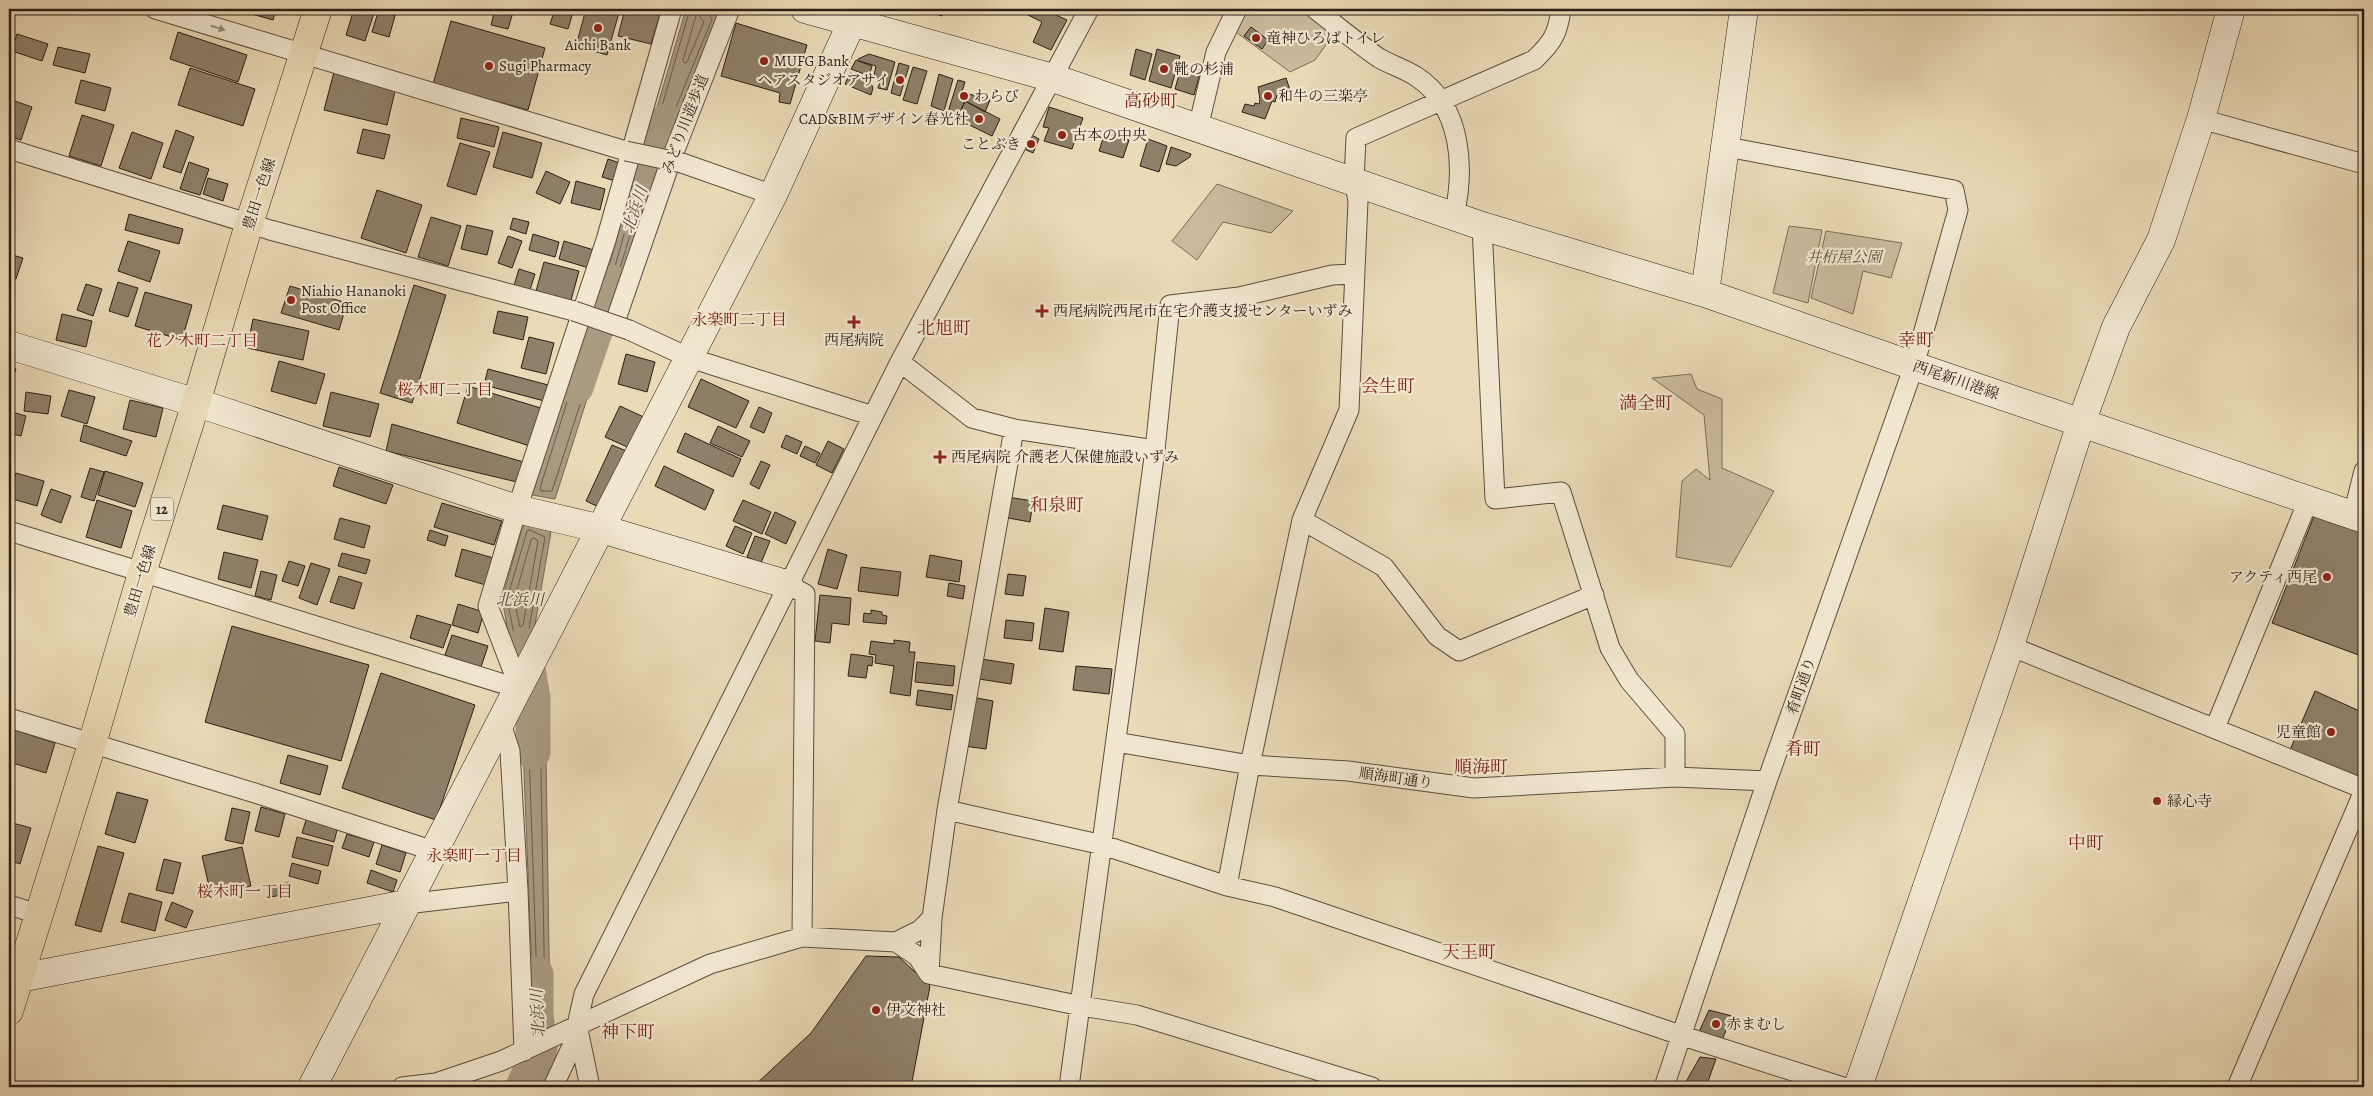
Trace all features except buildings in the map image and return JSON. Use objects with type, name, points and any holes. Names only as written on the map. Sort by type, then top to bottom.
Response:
[{"type":"main road","name":"豊田一色線","points":[[9,1011],[13,979],[38,914],[92,744],[142,573],[196,402],[249,224],[318,9]]},
{"type":"street","points":[[155,9],[626,151],[676,162],[773,195]]},
{"type":"street","points":[[520,689],[488,606],[606,240],[672,9]]},
{"type":"street","name":"みどり川遊歩道","points":[[622,328],[676,162],[730,9]]},
{"type":"street","name":"西尾新川港線","points":[[804,9],[856,15],[1052,78],[1354,180],[1482,226],[1705,292],[1914,366],[2358,517]]},
{"type":"street","points":[[553,1087],[584,994],[872,416],[1089,9]]},
{"type":"street","points":[[1198,128],[1216,52],[1237,9]]},
{"type":"street","points":[[1315,9],[1379,58],[1417,77],[1442,100],[1458,142],[1460,162],[1459,194],[1454,216]]},
{"type":"street","points":[[1227,886],[1250,765],[1302,520],[1349,410],[1358,201],[1354,180],[1356,138],[1534,60],[1548,48],[1558,30],[1561,9]]},
{"type":"street","points":[[1705,292],[1744,9]]},
{"type":"street","points":[[1858,1087],[2010,646],[2081,423],[2116,327],[2161,240],[2201,119],[2231,9]]},
{"type":"street","points":[[312,1087],[520,689],[573,580],[592,526],[690,358],[773,195],[856,15]]},
{"type":"street","points":[[2201,119],[2364,164]]},
{"type":"street","name":"肴町通り","points":[[1664,1087],[1683,1036],[1767,781],[1914,366],[1958,210],[1954,190],[1726,147]]},
{"type":"street","points":[[9,149],[249,224],[574,311],[622,328],[690,358],[872,416]]},
{"type":"street","points":[[1482,226],[1495,499],[1560,492],[1610,648],[1629,680],[1675,734],[1675,777]]},
{"type":"street","points":[[1069,1087],[1155,450],[1170,305],[1239,297],[1332,275],[1356,274]]},
{"type":"street","points":[[9,345],[196,402],[519,509],[592,526],[789,585],[805,594],[802,937]]},
{"type":"street","points":[[900,362],[972,418],[1014,429],[1155,450]]},
{"type":"street","points":[[929,974],[932,918],[947,810],[1014,429]]},
{"type":"street","points":[[2358,517],[2364,471]]},
{"type":"street","points":[[2215,728],[2308,501]]},
{"type":"street","points":[[1302,520],[1384,567],[1437,636],[1459,652],[1594,595]]},
{"type":"street","points":[[9,531],[520,689]]},
{"type":"street","points":[[2010,646],[2364,790],[2237,1087]]},
{"type":"street","points":[[9,718],[258,794],[434,851]]},
{"type":"street","points":[[501,724],[510,751],[518,891],[521,1052]]},
{"type":"street","name":"順海町通り","points":[[1116,742],[1250,765],[1348,771],[1474,788],[1675,777],[1767,781]]},
{"type":"street","points":[[947,810],[1103,845],[1227,886],[1275,897],[1683,1036],[1843,1087]]},
{"type":"street","points":[[13,979],[406,904],[518,891]]},
{"type":"street","points":[[9,905],[38,914]]},
{"type":"street","points":[[402,1087],[436,1083],[501,1062],[710,964],[802,937],[896,942],[920,930],[932,918]]},
{"type":"street","points":[[896,942],[917,956],[929,974],[1080,1006],[1137,1015],[1372,1087]]},
{"type":"street","points":[[573,1029],[590,1087]]},
{"type":"green space","points":[[1247,9],[1306,9],[1336,31],[1315,60],[1290,72],[1236,32]]},
{"type":"green space","points":[[1217,184],[1293,211],[1271,233],[1223,222],[1197,260],[1172,241]]},
{"type":"green space","points":[[1789,226],[1822,230],[1808,303],[1773,293]]},
{"type":"green space","name":"井桁屋公園","points":[[1826,231],[1902,243],[1891,278],[1863,271],[1853,314],[1811,298]]},
{"type":"green space","points":[[1691,374],[1697,389],[1722,399],[1722,468],[1774,491],[1731,567],[1676,557],[1682,481],[1696,469],[1710,480],[1704,415],[1652,378]]},
{"type":"water","name":"北浜川","points":[[686,9],[702,9],[720,13],[663,151],[645,148]]},
{"type":"water","name":"北浜川","points":[[636,169],[654,174],[610,319],[596,314]]},
{"type":"water","points":[[582,339],[604,346],[555,499],[532,495]]},
{"type":"water","name":"北浜川","points":[[524,522],[551,532],[533,636],[514,662],[502,599]]},
{"type":"water","name":"北浜川","points":[[545,688],[550,1016],[534,1023],[522,720]]},
{"type":"water","name":"北浜川","points":[[530,1055],[550,1057],[537,1087],[516,1087]]},
{"type":"waterway","name":"北浜川","points":[[634,219],[667,121]]},
{"type":"waterway","name":"北浜川","points":[[576,387],[612,282]]},
{"type":"waterway","name":"北浜川","points":[[524,645],[533,698],[533,752]]},
{"type":"waterway","name":"北浜川","points":[[523,1087],[540,1048],[536,1014],[536,974]]},
{"type":"waterway","points":[[537,1016],[558,1065]]},
{"type":"waterway","points":[[563,1075],[568,1087]]},
{"type":"place","name":"Aichi Bank","points":[[598,28]]},
{"type":"place","name":"竜神ひろばトイレ","points":[[1256,38]]},
{"type":"place","name":"MUFG Bank","points":[[764,61]]},
{"type":"place","name":"Sugi Pharmacy","points":[[489,66]]},
{"type":"place","name":"靴の杉浦","points":[[1164,69]]},
{"type":"place","name":"ヘアスタジオアサイ","points":[[900,80]]},
{"type":"place","name":"わらび","points":[[964,96]]},
{"type":"place","name":"和牛の三楽亭","points":[[1268,96]]},
{"type":"place","name":"CAD&BIMデザイン春光社","points":[[979,119]]},
{"type":"place","name":"古本の中央","points":[[1062,135]]},
{"type":"place","name":"ことぶき","points":[[1031,144]]},
{"type":"place","name":"Niahio Hananoki Post Office","points":[[291,300]]},
{"type":"place","name":"西尾病院西尾市在宅介護支援センターいずみ","points":[[1042,311]]},
{"type":"place","name":"西尾病院","points":[[854,322]]},
{"type":"place","name":"西尾病院 介護老人保健施設いずみ","points":[[940,457]]},
{"type":"place","name":"アクティ西尾","points":[[2327,577]]},
{"type":"place","name":"児童館","points":[[2331,732]]},
{"type":"place","name":"縁心寺","points":[[2157,801]]},
{"type":"place","name":"伊文神社","points":[[876,1010]]},
{"type":"place","name":"赤まむし","points":[[1716,1024]]},
{"type":"district","name":"高砂町","points":[[1151,101]]},
{"type":"district","name":"永楽町二丁目","points":[[739,320]]},
{"type":"district","name":"北旭町","points":[[944,328]]},
{"type":"district","name":"幸町","points":[[1916,340]]},
{"type":"district","name":"花ノ木町二丁目","points":[[202,341]]},
{"type":"district","name":"会生町","points":[[1388,386]]},
{"type":"district","name":"桜木町二丁目","points":[[445,390]]},
{"type":"district","name":"満全町","points":[[1646,403]]},
{"type":"district","name":"和泉町","points":[[1057,505]]},
{"type":"district","name":"肴町","points":[[1803,749]]},
{"type":"district","name":"順海町","points":[[1481,767]]},
{"type":"district","name":"中町","points":[[2086,843]]},
{"type":"district","name":"永楽町一丁目","points":[[474,856]]},
{"type":"district","name":"桜木町一丁目","points":[[245,892]]},
{"type":"district","name":"天王町","points":[[1469,952]]},
{"type":"district","name":"神下町","points":[[628,1032]]}]
